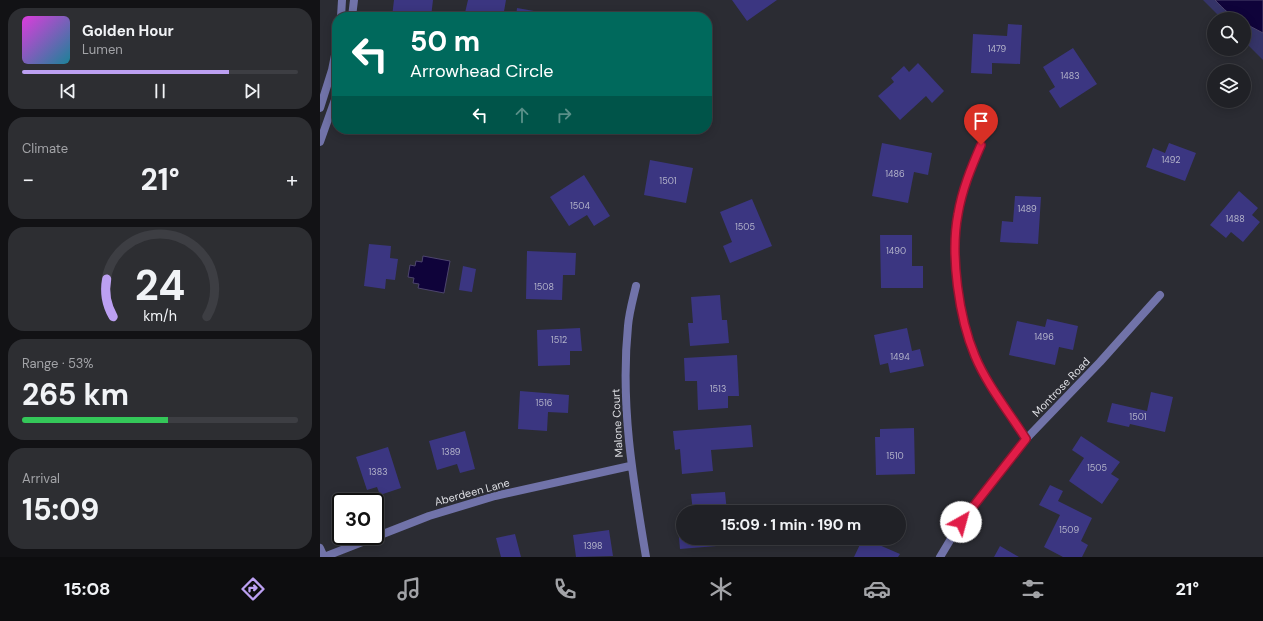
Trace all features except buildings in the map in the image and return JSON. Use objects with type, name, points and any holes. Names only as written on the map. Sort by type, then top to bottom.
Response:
[{"type":"street","points":[[341,12],[342,0]]},
{"type":"street","points":[[353,12],[354,0]]},
{"type":"street","points":[[320,108],[332,70]]},
{"type":"street","points":[[320,142],[332,108]]},
{"type":"street","points":[[981,145],[967,177],[958,215],[956,234],[957,287],[960,304],[975,355],[983,372],[1026,439]]},
{"type":"street","name":"Malone Court","points":[[636,286],[628,325],[626,400],[630,466],[646,557]]},
{"type":"street","name":"Montrose Road","points":[[940,557],[961,522],[1026,439],[1100,362],[1160,296]]},
{"type":"street","name":"Aberdeen Lane","points":[[324,557],[429,516],[495,496],[630,466]]},
{"type":"street","points":[[320,548],[324,557]]},
{"type":"shaded area","points":[[1203,0],[1263,0],[1263,60],[1251,48],[1251,12],[1215,12]]},
{"type":"shaded area","points":[[1215,0],[1263,0],[1263,33],[1251,27],[1251,12],[1228,12]]},
{"type":"shaded area","points":[[423,256],[450,261],[444,293],[418,288],[419,284],[413,283],[414,278],[408,277],[410,265],[415,266],[416,261],[422,262]]},
{"type":"route","points":[[961,522],[1026,439],[983,372],[975,355],[960,304],[957,287],[956,234],[958,215],[967,177],[981,145]]}]
